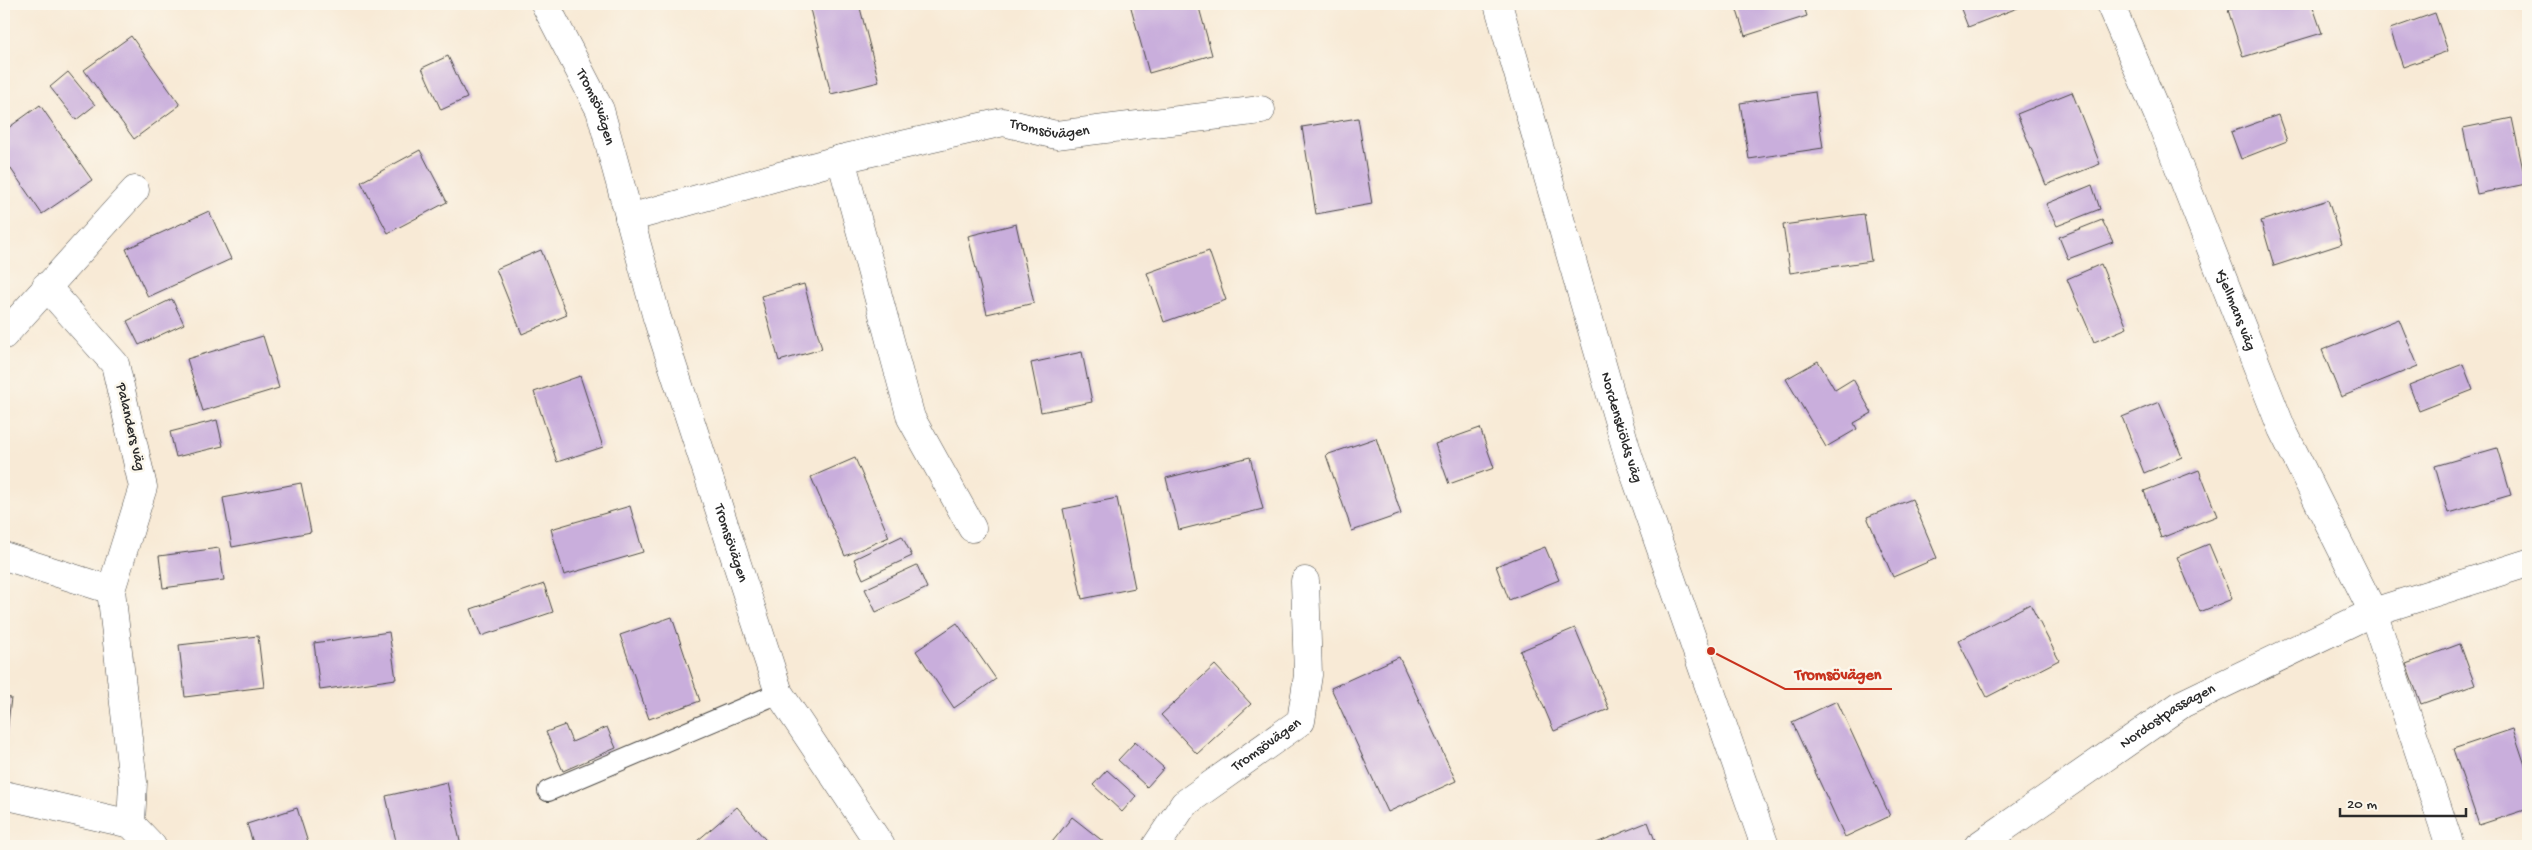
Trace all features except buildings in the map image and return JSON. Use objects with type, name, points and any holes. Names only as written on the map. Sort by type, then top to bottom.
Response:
[{"type":"street","name":"Tromsövägen","points":[[545,4],[600,110],[657,318],[779,693],[880,846]]},
{"type":"street","name":"Nordenskiölds väg","points":[[1498,4],[1629,458],[1765,846]]},
{"type":"street","name":"Kjellmans väg","points":[[2110,4],[2161,122],[2282,429],[2373,612]]},
{"type":"street","name":"Tromsövägen","points":[[630,218],[840,159],[1003,122],[1056,135],[1261,110]]},
{"type":"street","points":[[840,159],[911,418],[972,528]]},
{"type":"street","points":[[4,335],[46,286],[135,190]]},
{"type":"street","name":"Palanders väg","points":[[46,286],[115,364],[143,487],[111,590],[133,782],[132,824]]},
{"type":"street","points":[[4,556],[111,590]]},
{"type":"street","name":"Nordostpassagen","points":[[1978,846],[2182,704],[2373,612],[2528,563]]},
{"type":"street","name":"Tromsövägen","points":[[1156,846],[1184,804],[1301,721],[1308,675],[1305,581]]},
{"type":"street","points":[[2373,612],[2450,846]]},
{"type":"street","points":[[4,795],[132,824],[152,846]]},
{"type":"lane","points":[[548,791],[779,693]]},
{"type":"place","name":"Tromsövägen","points":[[1711,651]]}]
